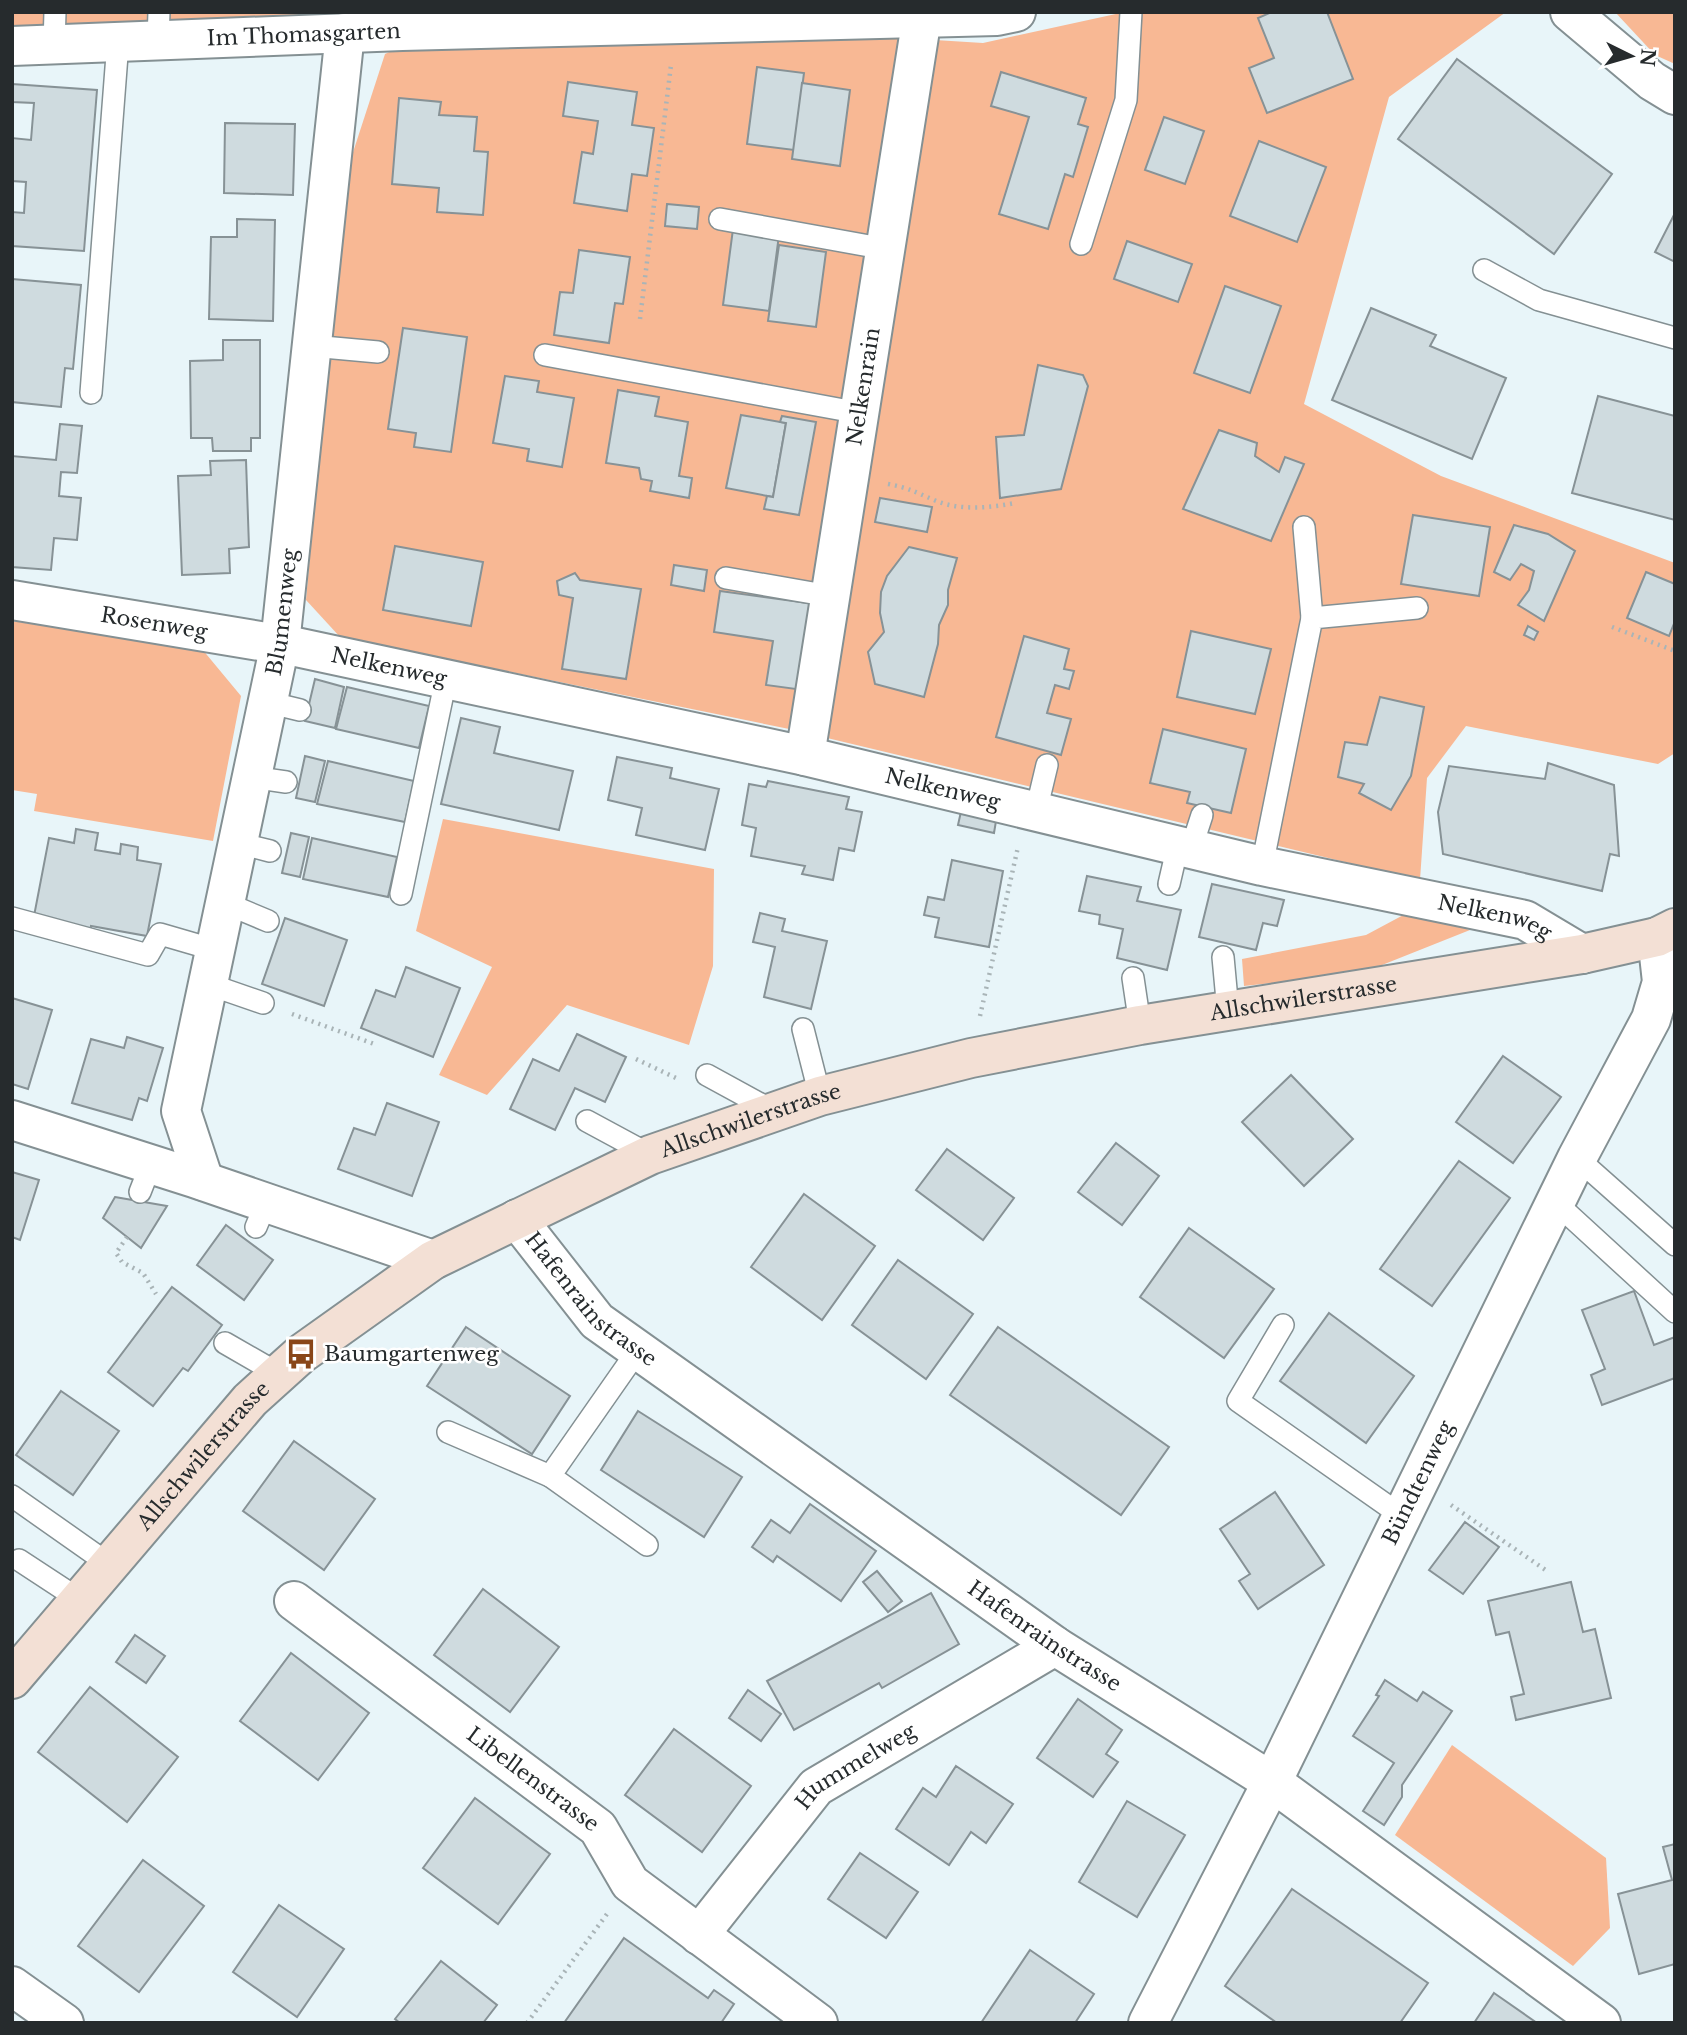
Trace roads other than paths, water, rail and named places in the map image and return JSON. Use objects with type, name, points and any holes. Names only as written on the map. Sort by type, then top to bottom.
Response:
[{"type":"street","points":[[1570,12],[1652,81],[1675,95]]},
{"type":"street","name":"Im Thomasgarten","points":[[12,46],[54,28],[118,42],[159,26],[345,33],[393,22],[922,17],[992,13]]},
{"type":"street","name":"Nelkenrain","points":[[805,756],[922,17]]},
{"type":"street","name":"Blumenweg","points":[[204,1181],[181,1111],[225,903],[254,847],[284,706],[312,346],[345,33]]},
{"type":"street","name":"Rosenweg","points":[[12,600],[288,645]]},
{"type":"street","name":"Nelkenweg","points":[[288,645],[805,756],[1031,810],[1190,836],[1262,866],[1525,919],[1582,954]]},
{"type":"street","name":"Allschwilerstrasse","points":[[12,1679],[250,1400],[279,1374],[346,1320],[433,1260],[650,1154],[820,1096],[971,1058],[1140,1025],[1582,954],[1666,932]]},
{"type":"street","name":"Bündtenweg","points":[[1148,2023],[1272,1782],[1577,1158],[1651,1019],[1662,982],[1666,932]]},
{"type":"street","points":[[12,1120],[145,1178],[204,1181],[261,1215],[433,1260]]},
{"type":"street","name":"Hafenrainstrasse","points":[[517,1219],[597,1321],[1055,1646],[1272,1782],[1601,2023]]},
{"type":"street","name":"Libellenstrasse","points":[[294,1601],[598,1828],[630,1883],[818,2023]]},
{"type":"street","name":"Hummelweg","points":[[699,1935],[816,1787],[1055,1646]]},
{"type":"street","points":[[12,1986],[64,2023]]},
{"type":"lane","points":[[1081,244],[1126,100],[1131,12]]},
{"type":"lane","points":[[91,393],[118,42]]},
{"type":"lane","points":[[720,219],[886,249]]},
{"type":"lane","points":[[1484,270],[1539,300],[1675,338]]},
{"type":"lane","points":[[312,346],[378,352]]},
{"type":"lane","points":[[545,355],[860,413]]},
{"type":"lane","points":[[1262,866],[1312,618],[1304,527]]},
{"type":"lane","points":[[726,578],[830,596]]},
{"type":"lane","points":[[1312,618],[1417,608]]},
{"type":"lane","points":[[401,894],[446,679]]},
{"type":"lane","points":[[1031,810],[1047,765]]},
{"type":"lane","points":[[1169,884],[1190,836]]},
{"type":"lane","points":[[225,903],[268,921]]},
{"type":"lane","points":[[12,918],[148,955],[160,934],[263,1003]]},
{"type":"lane","points":[[1223,957],[1228,1011]]},
{"type":"lane","points":[[1133,978],[1140,1025]]},
{"type":"lane","points":[[803,1028],[820,1096]]},
{"type":"lane","points":[[707,1074],[773,1111]]},
{"type":"lane","points":[[587,1121],[650,1154]]},
{"type":"lane","points":[[1577,1158],[1675,1245]]},
{"type":"lane","points":[[1555,1202],[1675,1312]]},
{"type":"lane","points":[[1283,1325],[1238,1401],[1410,1499]]},
{"type":"lane","points":[[225,1343],[279,1374]]},
{"type":"lane","points":[[550,1476],[638,1350]]},
{"type":"lane","points":[[448,1432],[550,1476],[647,1545]]},
{"type":"lane","points":[[12,1496],[110,1565]]},
{"type":"lane","points":[[19,1560],[79,1600]]},
{"type":"place","name":"Baumgartenweg","points":[[301,1354]]}]
